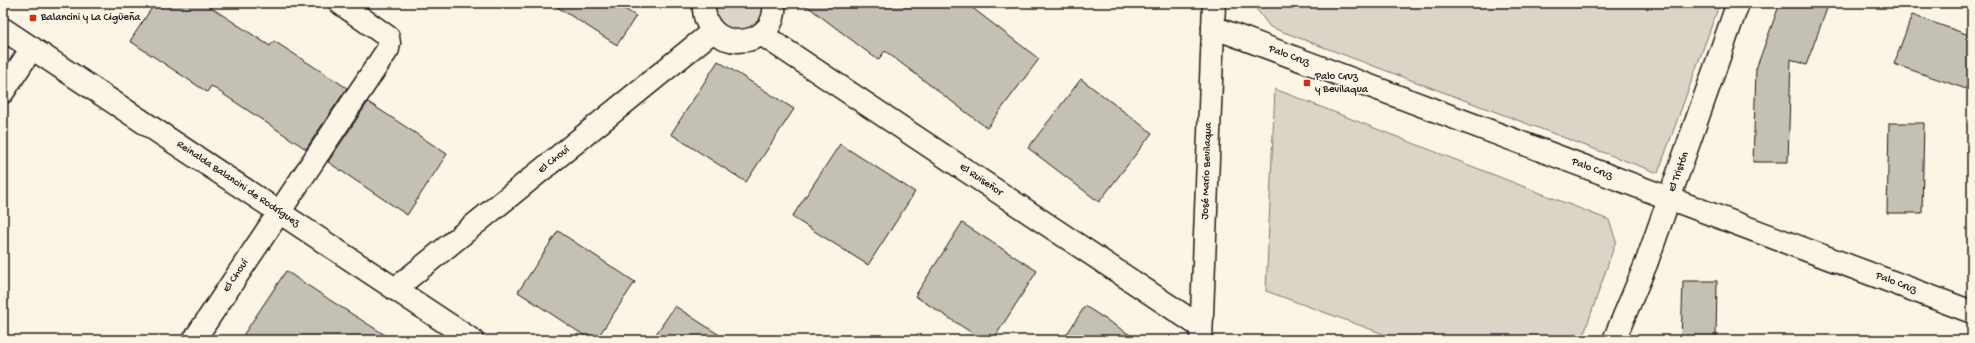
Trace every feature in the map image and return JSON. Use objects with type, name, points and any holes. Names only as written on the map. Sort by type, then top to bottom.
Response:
[{"type":"street","name":"El Chouí","points":[[194,340],[388,49],[390,43],[388,37],[340,3]]},
{"type":"street","points":[[704,3],[707,21],[713,31],[721,37],[736,41],[752,39],[761,34],[768,26],[773,16],[774,3]]},
{"type":"street","name":"José Mario Bevilaqua","points":[[1201,333],[1214,3]]},
{"type":"street","name":"El Tristón","points":[[1614,340],[1646,264],[1738,3]]},
{"type":"street","name":"Palo Cruz","points":[[1213,27],[1972,312]]},
{"type":"street","name":"Reinalda Balancini de Rodríguez","points":[[3,29],[472,340]]},
{"type":"street","name":"El Chouí","points":[[395,289],[713,31]]},
{"type":"street","name":"El Ruiseñor","points":[[761,34],[1201,333]]},
{"type":"street","points":[[3,92],[32,48]]},
{"type":"shaded area","points":[[712,3],[767,3],[764,19],[744,34],[719,25]]},
{"type":"shaded area","points":[[1252,3],[1705,3],[1718,8],[1658,173],[1270,27]]},
{"type":"shaded area","points":[[1275,89],[1609,220],[1616,241],[1582,340],[1400,340],[1266,291]]},
{"type":"building","points":[[155,3],[204,3],[270,46],[274,41],[347,88],[306,149],[211,86],[207,92],[130,41]]},
{"type":"building","points":[[551,3],[615,3],[636,16],[617,45]]},
{"type":"building","points":[[803,3],[966,3],[1039,59],[987,128],[885,51],[878,60]]},
{"type":"building","points":[[1780,3],[1829,3],[1806,65],[1791,59],[1788,162],[1753,162],[1756,69]]},
{"type":"building","points":[[1912,15],[1972,36],[1972,91],[1894,64]]},
{"type":"building","points":[[718,61],[794,109],[746,182],[671,134]]},
{"type":"building","points":[[1081,79],[1152,133],[1099,202],[1028,148]]},
{"type":"building","points":[[368,102],[447,154],[407,215],[328,162]]},
{"type":"building","points":[[1889,123],[1924,123],[1922,213],[1887,213]]},
{"type":"building","points":[[840,144],[915,192],[868,265],[792,217]]},
{"type":"building","points":[[962,223],[1037,271],[993,340],[983,340],[915,296]]},
{"type":"building","points":[[558,231],[635,282],[596,340],[591,340],[518,292]]},
{"type":"building","points":[[286,271],[333,302],[393,340],[240,340]]},
{"type":"building","points":[[1683,281],[1717,281],[1716,340],[1681,340]]},
{"type":"building","points":[[675,306],[727,340],[652,340]]},
{"type":"building","points":[[1085,306],[1138,340],[1063,340]]},
{"type":"place","name":"Balancini y La Cigüeña","points":[[33,18]]},
{"type":"place","name":"Palo Cruz y Bevilaqua","points":[[1307,83]]}]
